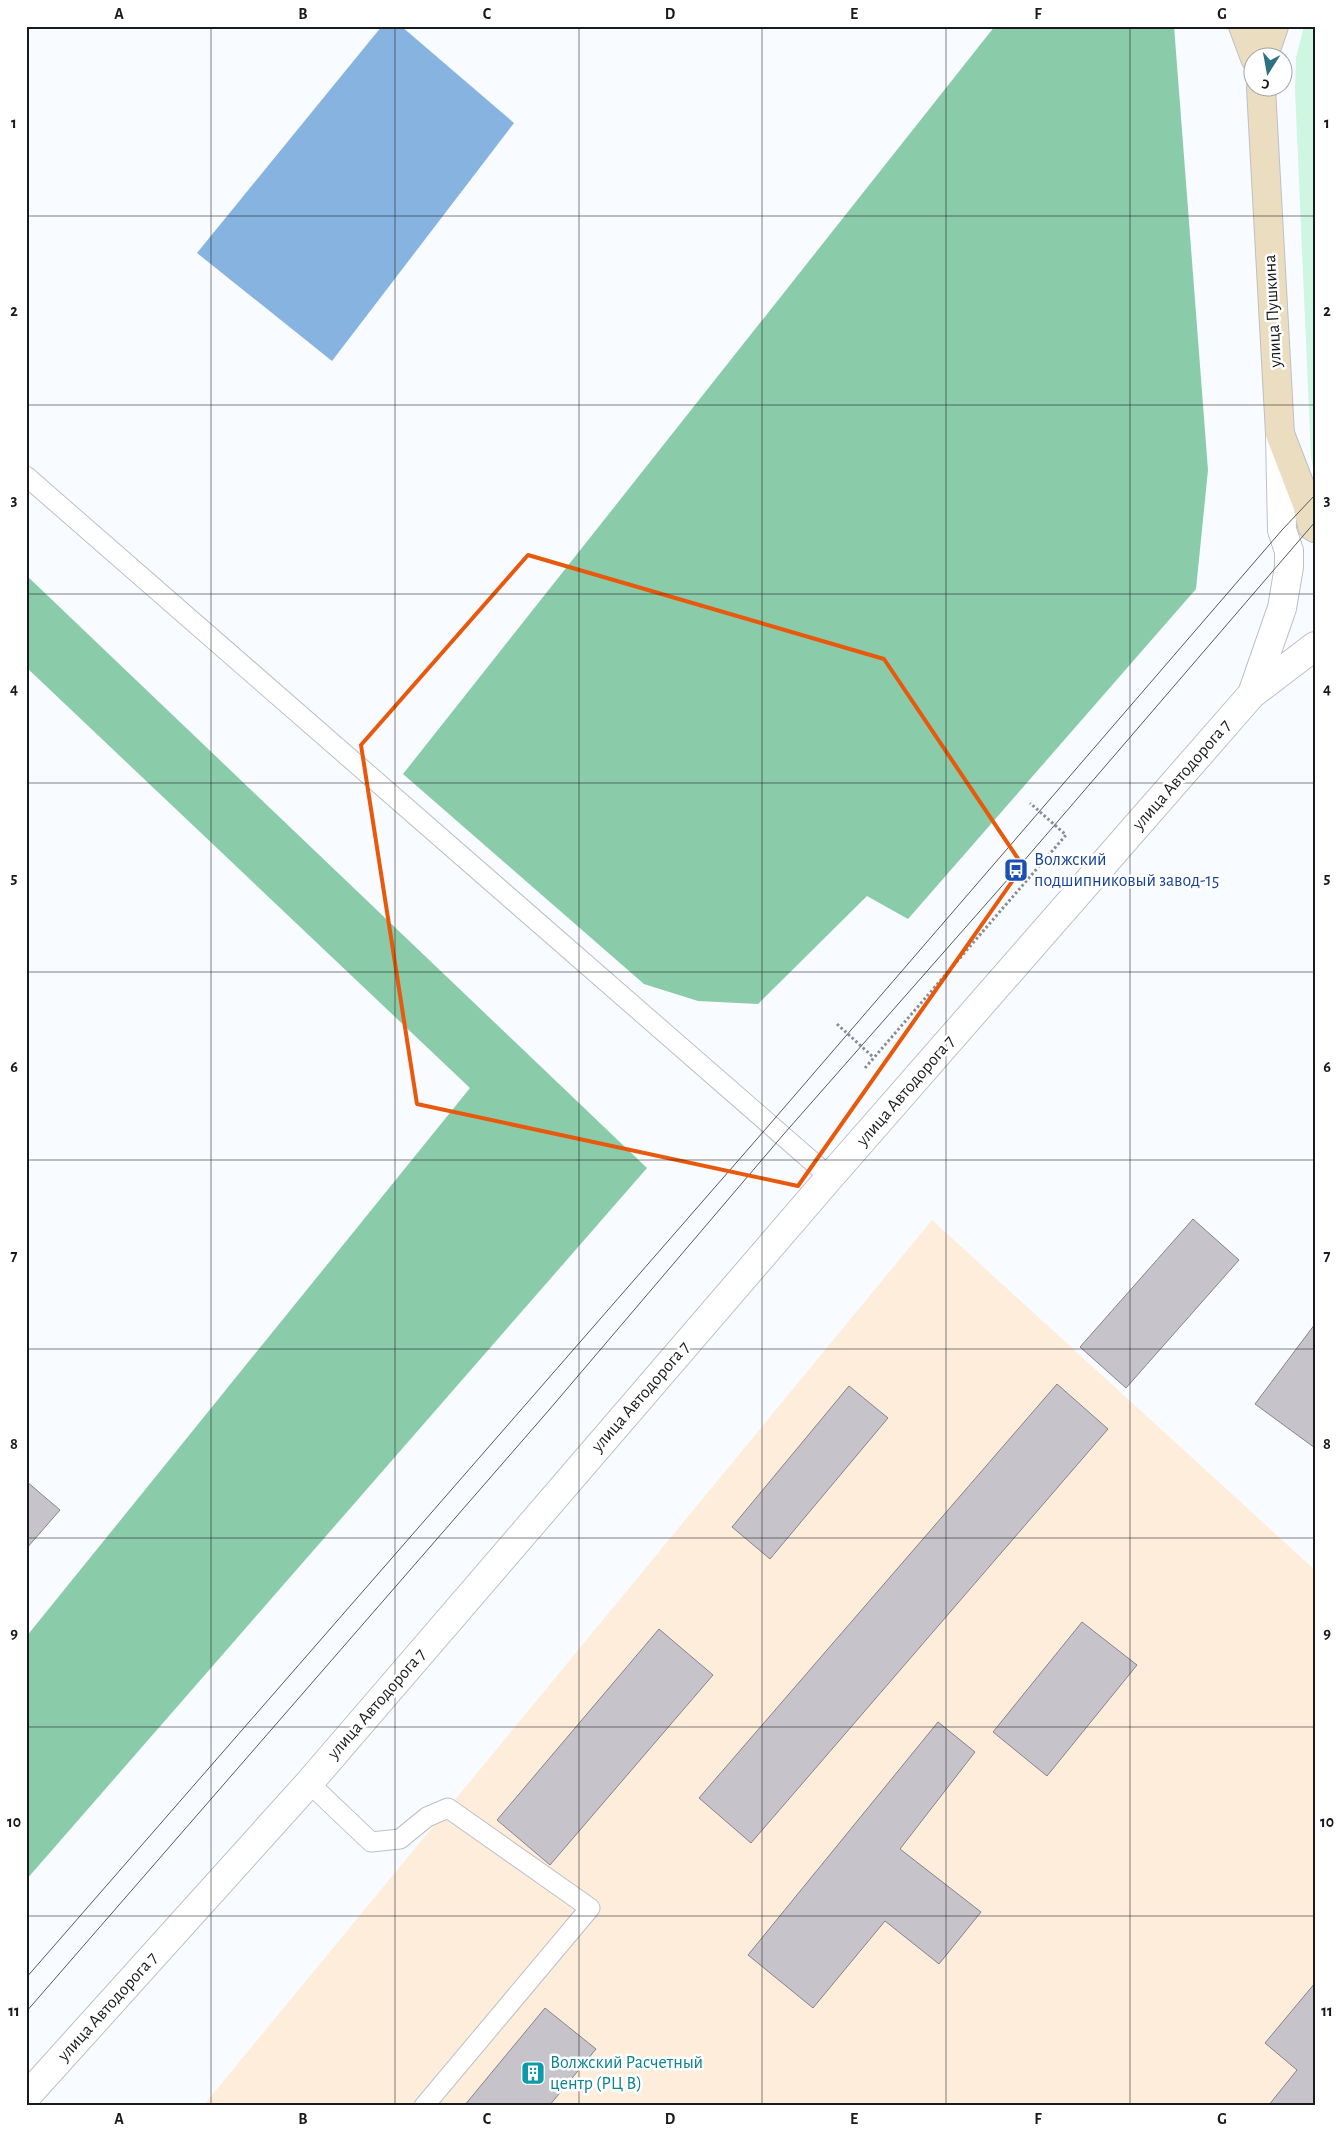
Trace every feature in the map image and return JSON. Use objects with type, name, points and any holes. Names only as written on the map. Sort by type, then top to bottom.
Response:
[{"type":"main road","points":[[1243,26],[1252,48]]},
{"type":"main road","points":[[1266,48],[1274,26]]},
{"type":"main road","name":"улица Пушкина","points":[[1262,98],[1280,434],[1307,504],[1312,526],[1315,528]]},
{"type":"street","name":"улица Автодорога 7","points":[[1252,694],[1282,608],[1289,566],[1290,551],[1282,530],[1280,434]]},
{"type":"street","name":"улица Автодорога 7","points":[[26,2097],[309,1783],[830,1177],[1252,694],[1315,646]]},
{"type":"lane","points":[[26,476],[830,1177]]},
{"type":"lane","points":[[309,1783],[371,1842],[400,1840],[427,1817],[448,1808],[590,1908],[424,2106]]},
{"type":"path","points":[[865,1068],[1066,835],[1030,803]]},
{"type":"path","points":[[837,1024],[873,1057]]},
{"type":"highlighted area","points":[[528,555],[884,659],[1023,866],[798,1186],[417,1104],[361,745]]},
{"type":"shaded area","points":[[932,1220],[1315,1570],[1315,2106],[203,2106]]},
{"type":"green space","points":[[995,26],[1174,26],[1208,470],[1196,589],[908,919],[867,896],[758,1004],[698,1001],[644,984],[403,774]]},
{"type":"green space","points":[[1304,26],[1315,26],[1315,477],[1311,457],[1295,89],[1296,58]]},
{"type":"green space","points":[[26,575],[647,1168],[26,1880],[26,1637],[470,1088],[26,667]]},
{"type":"water","points":[[382,26],[401,26],[514,123],[332,361],[197,253]]},
{"type":"building","points":[[1193,1219],[1239,1260],[1126,1388],[1080,1347]]},
{"type":"building","points":[[1315,1324],[1315,1448],[1255,1404]]},
{"type":"building","points":[[1057,1384],[1108,1429],[751,1843],[699,1798]]},
{"type":"building","points":[[849,1386],[888,1418],[770,1559],[732,1527]]},
{"type":"building","points":[[26,1481],[60,1510],[26,1549]]},
{"type":"building","points":[[1082,1622],[1137,1665],[1047,1776],[993,1732]]},
{"type":"building","points":[[659,1629],[713,1675],[550,1865],[497,1820]]},
{"type":"building","points":[[938,1722],[975,1752],[900,1849],[981,1912],[939,1964],[885,1921],[813,2008],[748,1955]]},
{"type":"building","points":[[1315,1983],[1315,2106],[1268,2106],[1297,2070],[1265,2043]]},
{"type":"building","name":"Волжский Расчетный центр (РЦ В)","points":[[545,2008],[596,2049],[549,2106],[464,2106]]},
{"type":"tram line","points":[[26,1978],[770,1124],[1282,530],[1315,495]]},
{"type":"tram line","points":[[26,2012],[549,1410],[783,1135],[1016,870],[1315,522]]},
{"type":"place","name":"Волжский подшипниковый завод-15","points":[[1016,870]]},
{"type":"place","name":"Волжский Расчетный центр (РЦ В)","points":[[533,2073]]}]
